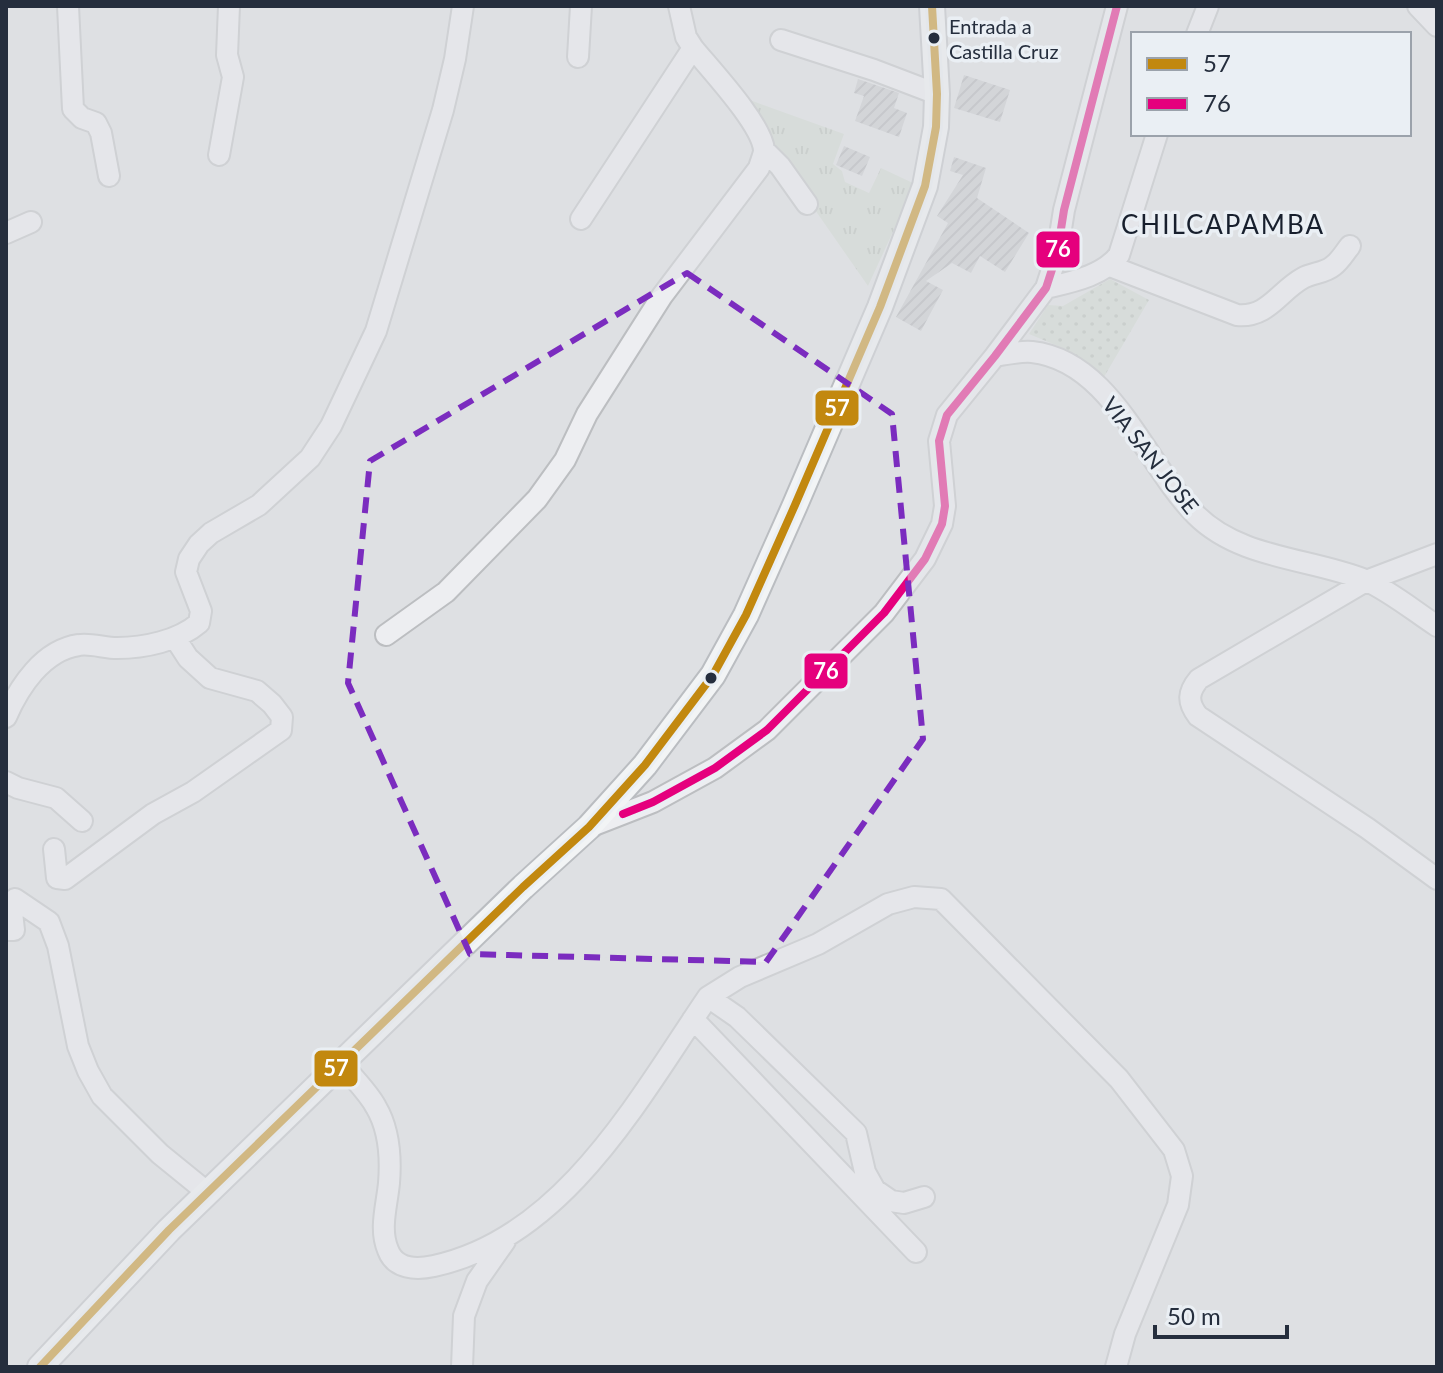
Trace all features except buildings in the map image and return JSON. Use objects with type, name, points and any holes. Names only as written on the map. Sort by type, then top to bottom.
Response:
[{"type":"main road","points":[[40,1367],[169,1230],[523,887],[589,827],[645,765],[713,675],[746,615],[880,307],[925,186],[936,127],[932,6]]},
{"type":"street","points":[[68,6],[73,109],[82,118],[96,123],[101,133],[109,176]]},
{"type":"street","points":[[219,155],[233,77],[227,55],[229,6]]},
{"type":"street","points":[[6,717],[21,687],[42,664],[61,651],[80,644],[120,648],[175,638],[189,632],[199,623],[201,611],[186,572],[189,559],[199,544],[211,533],[259,505],[310,458],[331,426],[376,331],[443,110],[463,6]]},
{"type":"street","points":[[578,57],[581,6]]},
{"type":"street","points":[[679,6],[686,37],[693,48],[749,116],[764,150],[780,166],[807,204]]},
{"type":"street","points":[[589,827],[653,802],[715,768],[767,730],[884,613],[925,559],[942,524],[945,506],[939,441],[947,415],[1046,288],[1117,6]]},
{"type":"street","points":[[1198,32],[1208,6]]},
{"type":"street","points":[[1418,6],[1437,26]]},
{"type":"street","points":[[781,40],[937,94]]},
{"type":"street","points":[[581,219],[693,48]]},
{"type":"street","points":[[1046,288],[1110,266],[1119,255],[1156,136]]},
{"type":"street","points":[[386,635],[446,592],[537,499],[565,460],[587,414],[662,296],[759,168],[764,150]]},
{"type":"street","points":[[6,233],[31,222]]},
{"type":"street","points":[[1110,266],[1244,316],[1267,309],[1305,276],[1333,267],[1350,246]]},
{"type":"street","name":"VIA SAN JOSE","points":[[995,356],[1033,352],[1069,363],[1089,376],[1179,496],[1213,529],[1240,545],[1366,581],[1437,626]]},
{"type":"street","points":[[1437,554],[1366,581],[1199,679],[1192,688],[1191,707],[1221,733],[1367,828],[1437,879]]},
{"type":"street","points":[[54,849],[57,878],[65,879],[153,814],[193,792],[281,730],[282,717],[272,704],[257,691],[210,678],[188,658],[175,638]]},
{"type":"street","points":[[6,782],[56,798],[82,821]]},
{"type":"street","points":[[342,1064],[376,1107],[389,1145],[389,1181],[383,1222],[388,1251],[402,1266],[421,1269],[455,1261],[510,1235],[556,1198],[601,1152],[708,997],[740,977],[818,944],[888,904],[914,897],[941,899],[1119,1079],[1174,1150],[1182,1176],[1178,1205],[1125,1334],[1116,1367]]},
{"type":"street","points":[[6,925],[9,930],[14,930],[11,903],[15,899],[49,922],[58,946],[78,1046],[102,1096],[160,1154],[208,1193]]},
{"type":"street","points":[[708,997],[737,1017],[856,1133],[865,1172],[875,1190],[891,1201],[904,1203],[924,1197]]},
{"type":"street","points":[[693,1019],[916,1252]]},
{"type":"street","points":[[462,1367],[464,1316],[472,1292],[510,1235]]},
{"type":"highlighted area","points":[[687,273],[892,414],[923,739],[766,962],[470,954],[348,683],[370,461]]},
{"type":"green space","points":[[747,99],[844,134],[833,164],[842,171],[845,182],[869,193],[881,168],[915,184],[868,286],[767,141]]},
{"type":"green space","points":[[1110,279],[1149,300],[1104,377],[1065,349],[1029,334],[1048,305],[1063,306]]},
{"type":"transit line","name":"57","points":[[40,1367],[169,1230],[523,887],[589,827],[645,765],[713,675],[746,615],[795,505],[880,307],[925,186],[936,127],[932,6]]},
{"type":"transit line","name":"76","points":[[623,814],[653,802],[715,768],[767,730],[884,613],[925,559],[942,524],[945,506],[939,441],[947,415],[1046,288],[1117,6]]},
{"type":"place","name":"Entrada a Castilla Cruz","points":[[934,38]]},
{"type":"district","name":"CHILCAPAMBA","points":[[1223,224]]}]
